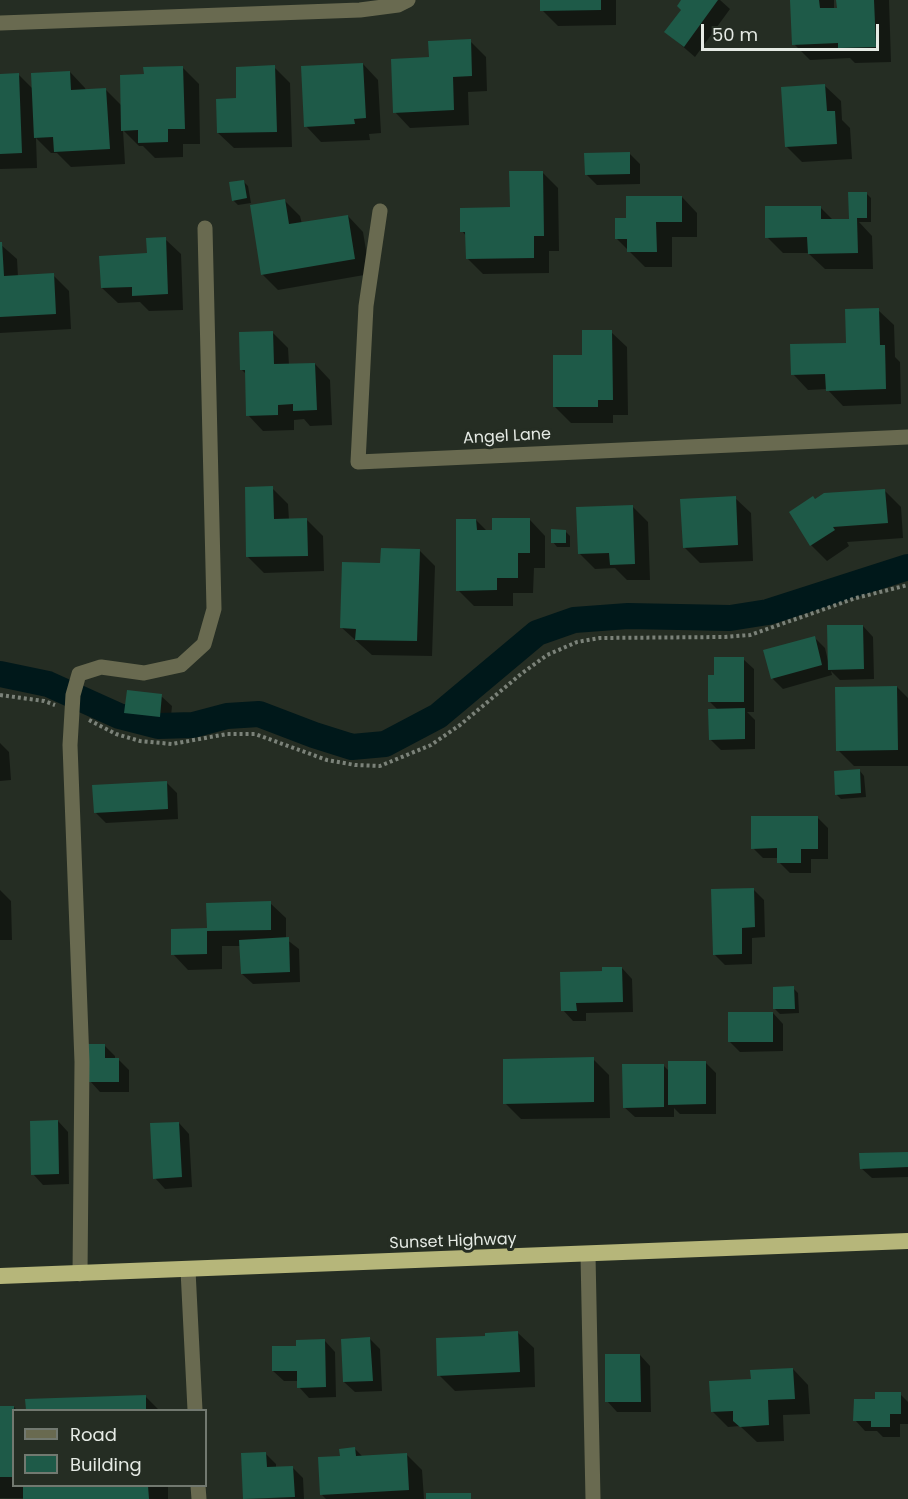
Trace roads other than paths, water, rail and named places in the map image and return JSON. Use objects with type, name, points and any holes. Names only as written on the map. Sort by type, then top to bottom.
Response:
[{"type":"highway","name":"Sunset Highway","points":[[0,1276],[908,1241]]},
{"type":"street","points":[[0,23],[360,10],[398,5],[408,0]]},
{"type":"street","name":"Angel Lane","points":[[380,211],[366,306],[358,462],[908,437]]},
{"type":"street","points":[[80,1274],[82,1062],[70,746],[73,695],[79,674],[101,667],[144,674],[181,665],[204,644],[212,618],[214,609],[205,228]]},
{"type":"street","points":[[588,1255],[594,1499]]},
{"type":"street","points":[[188,1270],[195,1409]]},
{"type":"waterway","points":[[0,674],[48,684],[119,716],[158,726],[193,725],[227,716],[259,714],[352,747],[385,744],[438,716],[537,633],[574,620],[628,616],[730,618],[768,612],[908,567]]}]
